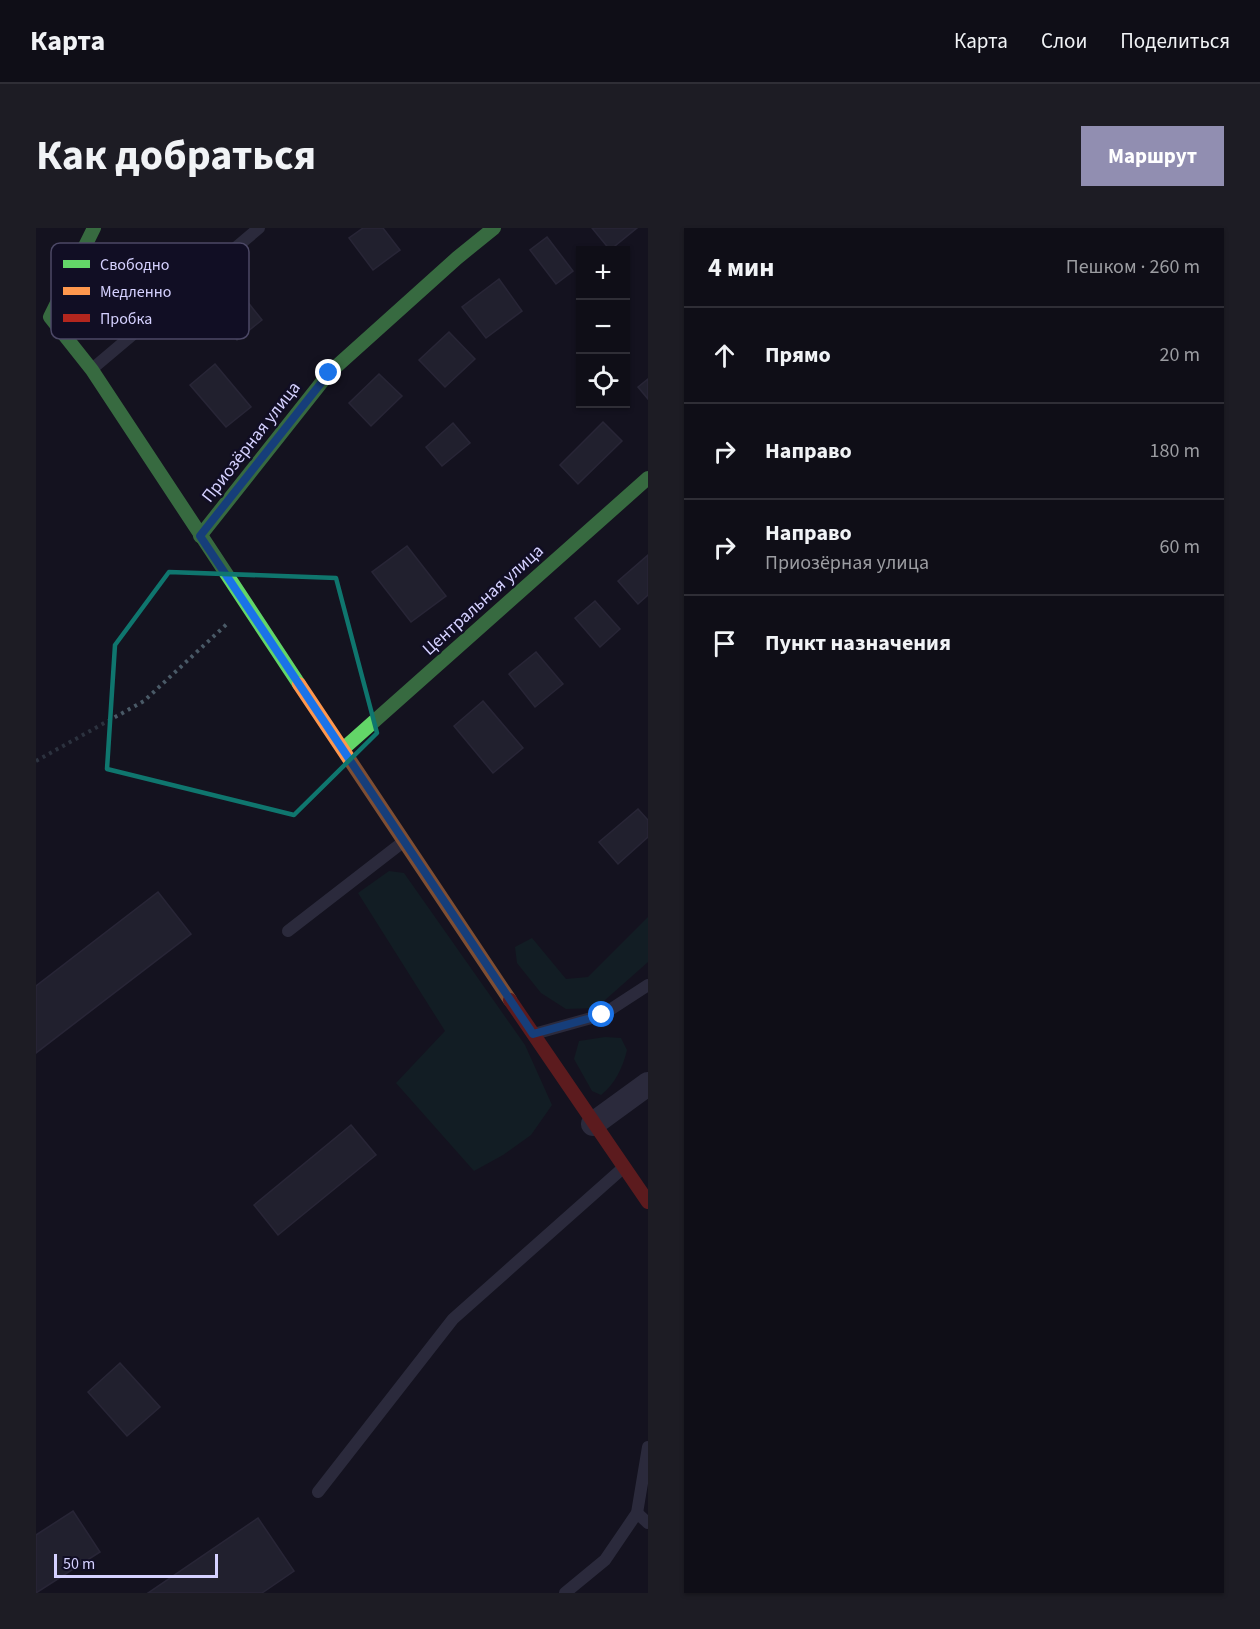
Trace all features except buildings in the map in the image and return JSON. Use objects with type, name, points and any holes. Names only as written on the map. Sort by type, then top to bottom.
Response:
[{"type":"street","points":[[85,243],[94,228]]},
{"type":"street","name":"Приозёрная улица","points":[[200,536],[329,373],[457,258],[494,228]]},
{"type":"street","points":[[43,311],[51,298]]},
{"type":"street","points":[[66,339],[92,370],[246,606],[593,1124],[648,1202]]},
{"type":"street","name":"Центральная улица","points":[[343,749],[648,478]]},
{"type":"street","points":[[593,1124],[648,1084]]},
{"type":"lane","points":[[241,243],[259,228]]},
{"type":"lane","points":[[92,370],[128,339]]},
{"type":"lane","points":[[288,931],[404,841]]},
{"type":"lane","points":[[533,1034],[602,1015],[648,985]]},
{"type":"lane","points":[[318,1492],[453,1319],[624,1167]]},
{"type":"lane","points":[[564,1593],[605,1560],[637,1513],[648,1447]]},
{"type":"lane","points":[[637,1513],[648,1523]]},
{"type":"path","points":[[36,761],[144,701],[246,606]]},
{"type":"highlighted area","points":[[169,572],[336,578],[377,733],[294,815],[107,769],[115,645]]},
{"type":"green space","points":[[389,871],[404,873],[525,1045],[552,1105],[531,1135],[503,1155],[474,1171],[396,1083],[445,1031],[358,893]]},
{"type":"green space","points":[[648,917],[648,962],[596,1008],[566,1009],[541,993],[517,963],[515,947],[532,938],[566,979],[588,977]]},
{"type":"green space","points":[[605,1037],[621,1038],[627,1050],[618,1075],[601,1095],[592,1091],[574,1059],[579,1041]]},
{"type":"traffic: fast","points":[[87,243],[94,228]]},
{"type":"traffic: fast","points":[[200,536],[329,373],[457,258],[494,228]]},
{"type":"traffic: fast","points":[[67,339],[92,370],[299,684]]},
{"type":"traffic: fast","points":[[343,749],[648,478]]},
{"type":"traffic: slow","points":[[299,684],[510,1000]]},
{"type":"traffic: jam","points":[[510,1000],[648,1202]]},
{"type":"route","points":[[329,373],[200,536],[533,1034],[602,1015]]}]
